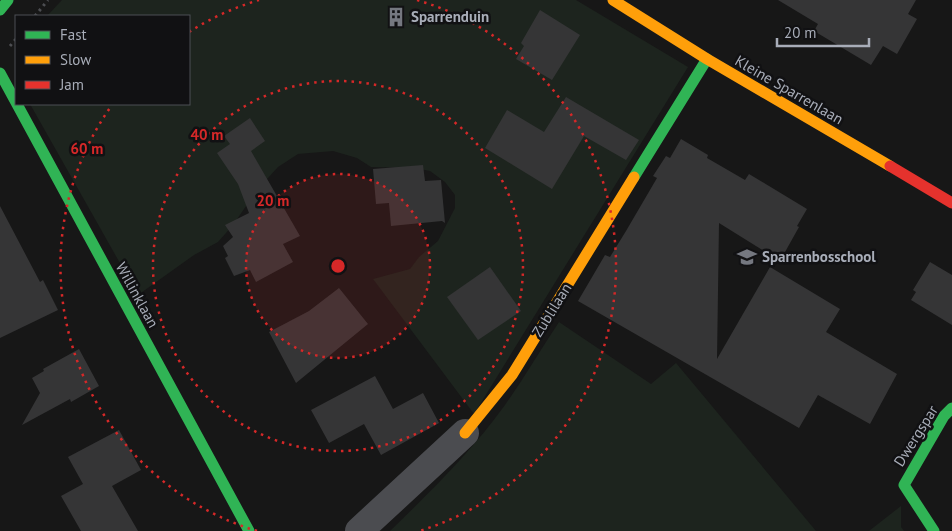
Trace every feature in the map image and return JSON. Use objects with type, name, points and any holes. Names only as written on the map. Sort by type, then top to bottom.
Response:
[{"type":"street","points":[[0,10],[8,0]]},
{"type":"street","name":"Kleine Sparrenlaan","points":[[613,0],[707,59],[952,203]]},
{"type":"street","name":"Zublilaan","points":[[359,531],[465,432],[512,375],[707,59]]},
{"type":"street","name":"Willinklaan","points":[[4,90],[248,531]]},
{"type":"street","name":"Dwergspar","points":[[934,531],[904,484],[944,416],[952,408]]},
{"type":"path","points":[[36,15],[48,0]]},
{"type":"shaded area","points":[[62,0],[576,0],[688,67],[474,414],[373,279],[410,269],[419,257],[438,241],[455,208],[455,195],[445,182],[430,171],[415,168],[371,167],[357,158],[333,151],[298,154],[278,167],[257,190],[233,225],[218,242],[194,255],[138,295],[31,105],[190,105],[190,15],[48,15]]},
{"type":"shaded area","points":[[559,322],[651,384],[676,363],[816,531],[390,531],[450,471],[492,422],[512,395]]},
{"type":"shaded area","points":[[901,506],[901,527],[904,531],[869,531]]},
{"type":"building","points":[[778,0],[916,0],[908,14],[917,19],[897,54],[883,46],[871,65],[814,31],[818,24]]},
{"type":"building","points":[[540,10],[580,35],[552,80],[516,59],[524,46],[521,43]]},
{"type":"building","points":[[566,97],[639,140],[626,160],[584,136],[552,189],[485,148],[507,110],[544,132]]},
{"type":"building","points":[[250,118],[265,141],[251,151],[300,236],[283,244],[293,262],[256,282],[250,270],[234,276],[225,258],[228,256],[223,246],[233,237],[225,225],[249,213],[238,184],[217,153],[230,144],[224,136]]},
{"type":"building","points":[[681,139],[708,155],[707,158],[745,180],[749,174],[807,209],[780,261],[719,223],[717,359],[770,267],[840,309],[826,332],[897,374],[870,424],[818,395],[799,428],[578,301],[605,255],[610,257],[626,231],[657,178],[653,176],[666,156],[670,158]]},
{"type":"building","points":[[423,165],[425,181],[441,180],[445,223],[442,221],[391,226],[389,203],[376,204],[373,169]]},
{"type":"building","points":[[0,206],[40,282],[43,280],[58,310],[0,338]]},
{"type":"building","points":[[930,262],[952,275],[952,325],[911,300],[916,292],[913,290]]},
{"type":"building","points":[[490,267],[521,311],[478,340],[447,297]]},
{"type":"building","points":[[339,288],[368,324],[296,383],[269,332],[309,311]]},
{"type":"building","points":[[79,349],[99,386],[71,402],[70,399],[22,425],[40,393],[32,378],[44,371],[43,369]]},
{"type":"building","points":[[375,376],[393,409],[423,393],[439,423],[381,455],[364,424],[329,443],[311,410]]},
{"type":"building","points":[[119,430],[141,470],[112,486],[138,531],[81,531],[61,496],[83,484],[68,457]]},
{"type":"traffic: fast","points":[[0,10],[8,0]]},
{"type":"traffic: fast","points":[[634,177],[707,59]]},
{"type":"traffic: fast","points":[[0,73],[15,101]]},
{"type":"traffic: fast","points":[[17,105],[249,531]]},
{"type":"traffic: fast","points":[[934,531],[904,485],[944,416],[952,408]]},
{"type":"traffic: slow","points":[[613,0],[707,59],[890,166]]},
{"type":"traffic: slow","points":[[465,433],[512,375],[634,177]]},
{"type":"traffic: jam","points":[[890,166],[952,203]]},
{"type":"place","name":"Sparrenduin","points":[[396,17]]},
{"type":"place","name":"Sparrenbosschool","points":[[747,257]]}]
